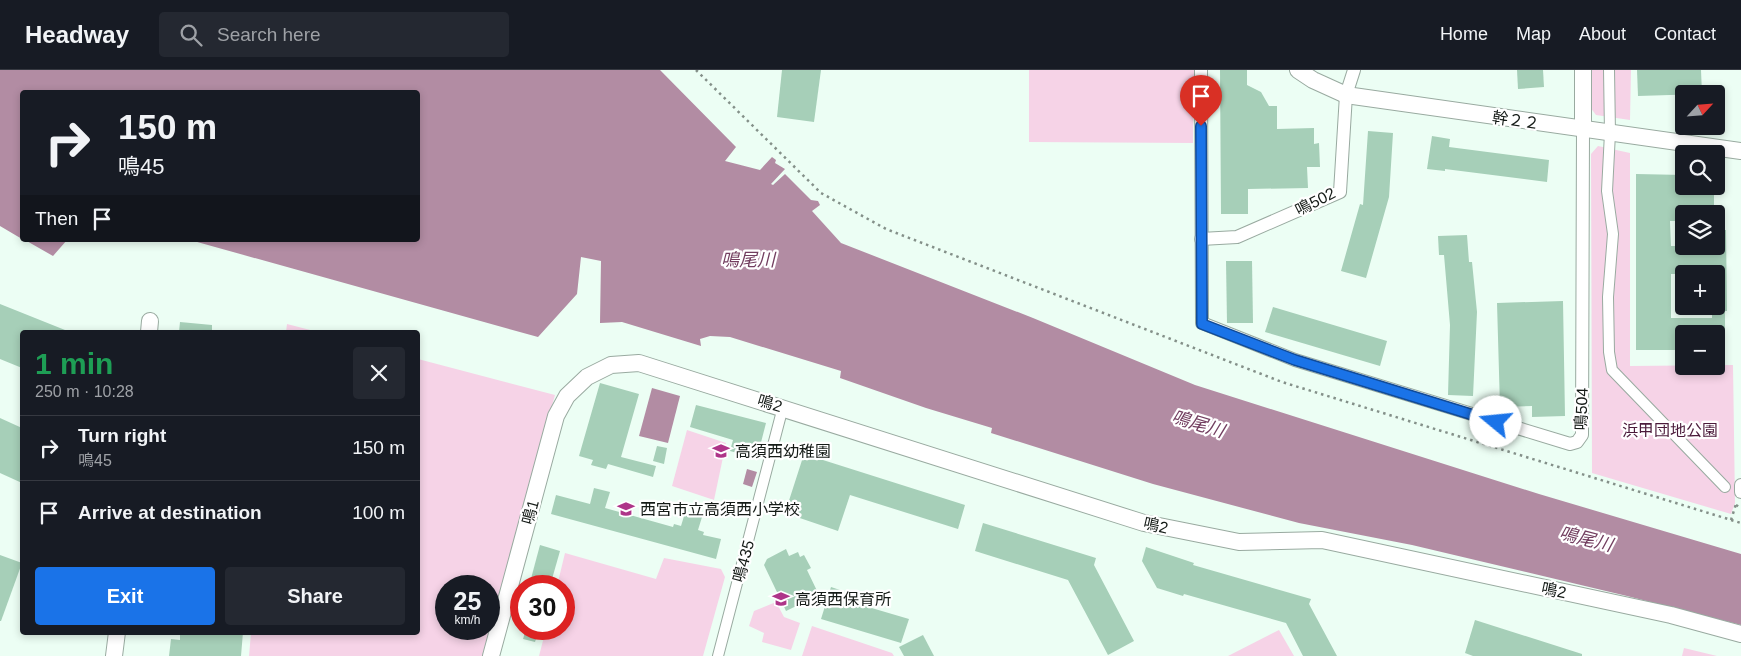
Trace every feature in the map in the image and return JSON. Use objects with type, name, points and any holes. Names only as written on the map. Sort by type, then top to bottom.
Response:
[{"type":"street","points":[[1201,70],[1201,239]]},
{"type":"street","name":"幹２２","points":[[1298,70],[1346,95],[1741,151]]},
{"type":"street","points":[[1346,95],[1354,70]]},
{"type":"street","points":[[1583,70],[1583,129]]},
{"type":"street","points":[[1609,70],[1610,133],[1607,191],[1613,234],[1608,298],[1609,352],[1612,370],[1725,487]]},
{"type":"street","name":"鳴502","points":[[1201,239],[1237,237],[1340,192],[1346,95]]},
{"type":"street","name":"鳴504","points":[[1201,239],[1202,324],[1295,360],[1570,444],[1577,442],[1582,435],[1583,129]]},
{"type":"street","name":"鳴2","points":[[587,377],[612,365],[639,363],[783,407],[1144,523],[1239,542],[1322,540],[1671,615],[1741,634]]},
{"type":"street","name":"鳴1","points":[[491,656],[556,416],[567,396],[587,377]]},
{"type":"street","name":"鳴435","points":[[718,656],[783,407]]},
{"type":"street","points":[[1741,485],[1741,492]]},
{"type":"street","points":[[114,656],[117,635]]},
{"type":"path","points":[[1731,520],[1736,505],[1741,508]]},
{"type":"green space","points":[[1029,70],[1194,70],[1193,143],[1029,142]]},
{"type":"green space","points":[[1590,70],[1631,70],[1630,120],[1596,115],[1590,107]]},
{"type":"green space","name":"浜甲団地公園","points":[[1598,146],[1630,153],[1630,366],[1675,366],[1675,375],[1725,375],[1725,365],[1733,365],[1735,503],[1731,514],[1592,473],[1591,154]]},
{"type":"green space","points":[[287,324],[310,330],[286,330]]},
{"type":"green space","points":[[420,360],[555,395],[500,592],[500,575],[435,575],[435,640],[486,640],[482,656],[249,656],[251,635],[420,635]]},
{"type":"green space","points":[[687,430],[726,443],[714,500],[672,486]]},
{"type":"green space","points":[[565,553],[656,579],[664,558],[721,569],[725,577],[703,656],[539,656],[543,640],[575,640],[575,575],[560,575]]},
{"type":"green space","points":[[776,602],[784,617],[800,623],[791,650],[762,642],[764,633],[749,626],[754,611]]},
{"type":"green space","points":[[812,626],[892,653],[894,656],[802,656]]},
{"type":"green space","points":[[1279,630],[1294,656],[1228,656]]},
{"type":"green space","points":[[1684,648],[1717,656],[1682,656]]},
{"type":"water","name":"鳴尾川","points":[[0,70],[660,70],[736,147],[725,161],[760,170],[772,157],[776,160],[775,163],[785,169],[771,184],[773,185],[785,174],[811,200],[818,201],[820,205],[812,211],[841,243],[1033,318],[1195,385],[1539,494],[1741,554],[1741,625],[1412,545],[1299,523],[1153,484],[991,433],[992,428],[926,408],[840,378],[841,371],[730,337],[710,336],[700,339],[701,346],[622,322],[600,323],[601,261],[581,257],[577,294],[538,337],[197,242],[420,242],[420,90],[20,90],[20,238],[0,226]]},
{"type":"water","points":[[28,242],[65,242],[53,256]]},
{"type":"water","points":[[652,388],[680,396],[668,443],[639,436]]},
{"type":"water","points":[[747,469],[757,472],[752,487],[743,484]]},
{"type":"building","points":[[782,70],[821,70],[814,122],[777,117]]},
{"type":"building","points":[[1220,70],[1247,70],[1247,85],[1261,92],[1269,106],[1277,106],[1277,129],[1314,128],[1314,144],[1319,143],[1320,167],[1307,167],[1308,188],[1248,189],[1248,214],[1221,214]]},
{"type":"building","points":[[1517,70],[1543,70],[1544,87],[1518,89]]},
{"type":"building","points":[[1637,70],[1701,70],[1702,85],[1675,85],[1675,95],[1638,96]]},
{"type":"building","points":[[1368,131],[1393,133],[1389,197],[1366,278],[1341,271],[1360,204],[1363,205]]},
{"type":"building","points":[[1432,136],[1450,139],[1449,147],[1549,160],[1547,182],[1445,169],[1445,171],[1427,169]]},
{"type":"building","points":[[1636,174],[1675,175],[1675,195],[1714,195],[1714,205],[1675,205],[1675,221],[1670,221],[1671,246],[1675,246],[1675,255],[1725,255],[1726,230],[1727,311],[1725,311],[1725,265],[1675,265],[1675,274],[1671,274],[1671,318],[1712,318],[1712,315],[1725,315],[1725,325],[1675,325],[1675,350],[1636,350]]},
{"type":"building","points":[[1467,235],[1477,312],[1473,396],[1448,395],[1450,325],[1444,255],[1439,255],[1438,236]]},
{"type":"building","points":[[1226,261],[1252,261],[1253,323],[1227,323]]},
{"type":"building","points":[[1563,301],[1565,416],[1532,417],[1532,406],[1500,407],[1497,303]]},
{"type":"building","points":[[0,304],[65,330],[20,330],[20,367],[0,359]]},
{"type":"building","points":[[1273,307],[1387,341],[1380,366],[1265,332]]},
{"type":"building","points":[[180,322],[212,325],[212,330],[179,330]]},
{"type":"building","points":[[600,383],[639,394],[621,457],[656,466],[653,477],[608,464],[606,469],[591,465],[593,460],[579,456]]},
{"type":"building","points":[[696,405],[766,423],[757,458],[730,451],[733,440],[690,427]]},
{"type":"building","points":[[0,418],[20,427],[20,482],[0,473]]},
{"type":"building","points":[[657,446],[667,448],[664,464],[653,461]]},
{"type":"building","points":[[804,454],[965,505],[958,529],[850,495],[838,531],[785,513]]},
{"type":"building","points":[[594,488],[610,492],[605,508],[673,527],[674,524],[681,526],[685,513],[702,517],[698,530],[704,532],[703,535],[721,539],[716,559],[551,514],[556,495],[590,504]]},
{"type":"building","points":[[983,523],[1096,558],[1094,565],[1134,641],[1108,655],[1068,580],[975,551]]},
{"type":"building","points":[[540,545],[560,551],[553,575],[532,575]]},
{"type":"building","points":[[1146,547],[1194,563],[1193,565],[1311,599],[1309,604],[1337,656],[1303,656],[1286,623],[1157,588],[1142,561]]},
{"type":"building","points":[[786,549],[789,556],[798,552],[800,557],[804,555],[811,568],[807,570],[819,595],[786,611],[764,565],[767,559]]},
{"type":"building","points":[[0,555],[20,562],[20,569],[0,621]]},
{"type":"building","points":[[831,587],[843,591],[841,599],[909,619],[901,643],[821,619]]},
{"type":"building","points":[[1475,620],[1582,654],[1582,656],[1473,656],[1465,653]]},
{"type":"building","points":[[180,635],[243,635],[241,656],[169,656],[171,639],[180,640]]},
{"type":"building","points":[[923,635],[934,656],[904,656],[899,647]]},
{"type":"place","name":"高須西幼稚園","points":[[721,451]]},
{"type":"place","name":"西宮市立高須西小学校","points":[[626,509]]},
{"type":"place","name":"高須西保育所","points":[[781,599]]},
{"type":"route","points":[[1201,126],[1202,324],[1295,360],[1496,422]]}]
